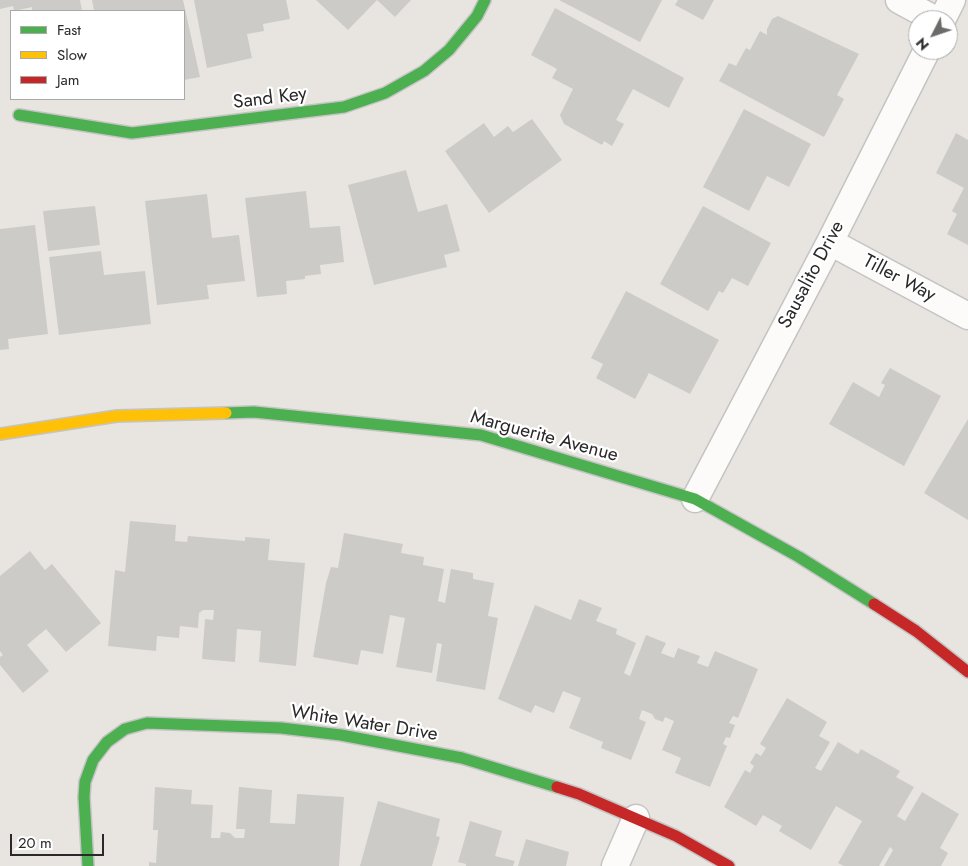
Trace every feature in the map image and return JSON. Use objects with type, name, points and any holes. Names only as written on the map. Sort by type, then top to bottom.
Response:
[{"type":"street","name":"Sand Key","points":[[19,115],[132,133],[344,107],[385,93],[424,71],[449,50],[477,16],[485,0]]},
{"type":"street","points":[[899,0],[918,10]]},
{"type":"street","name":"Sausalito Drive","points":[[695,499],[830,242],[922,60]]},
{"type":"street","name":"Tiller Way","points":[[830,242],[968,316]]},
{"type":"street","name":"Marguerite Avenue","points":[[0,434],[117,416],[254,412],[481,435],[695,499],[798,556],[916,632],[968,672]]},
{"type":"street","name":"White Water Drive","points":[[88,866],[84,797],[85,782],[93,760],[107,742],[125,729],[147,723],[281,728],[402,745],[520,775],[579,794],[676,836],[729,866]]},
{"type":"street","points":[[615,866],[636,818]]},
{"type":"building","points":[[0,0],[80,0],[82,10],[32,10],[32,7],[14,10],[13,6],[0,9]]},
{"type":"building","points":[[92,0],[183,0],[200,77],[185,80],[185,10],[94,10]]},
{"type":"building","points":[[194,0],[286,0],[290,19],[263,24],[264,31],[247,34],[252,58],[207,68]]},
{"type":"building","points":[[316,0],[377,0],[348,30]]},
{"type":"building","points":[[377,0],[411,0],[395,17]]},
{"type":"building","points":[[559,0],[662,0],[640,42]]},
{"type":"building","points":[[678,0],[714,0],[703,20],[675,5]]},
{"type":"building","points":[[555,8],[684,78],[669,108],[633,89],[616,120],[624,124],[612,146],[604,141],[602,145],[564,124],[560,115],[573,89],[552,78],[557,69],[531,55]]},
{"type":"building","points":[[778,16],[859,54],[837,95],[844,99],[824,137],[719,81],[729,63],[736,66],[746,48],[750,50],[760,31],[767,35],[767,29],[772,19]]},
{"type":"building","points":[[744,109],[811,144],[789,187],[767,176],[749,211],[703,187]]},
{"type":"building","points":[[532,119],[562,160],[489,213],[445,151],[484,123],[494,137],[508,126],[513,132]]},
{"type":"building","points":[[956,133],[968,140],[968,245],[947,234],[957,214],[952,211],[964,188],[936,173]]},
{"type":"building","points":[[406,170],[418,212],[447,204],[460,251],[444,255],[447,267],[374,285],[348,185]]},
{"type":"building","points":[[306,191],[310,228],[340,226],[344,262],[320,265],[321,274],[305,276],[305,279],[286,281],[287,294],[257,297],[245,198]]},
{"type":"building","points":[[207,194],[212,238],[239,235],[245,281],[207,285],[209,299],[157,305],[145,201]]},
{"type":"building","points":[[95,206],[100,245],[48,251],[43,211]]},
{"type":"building","points":[[703,206],[771,243],[748,286],[732,278],[723,293],[719,291],[708,311],[660,284]]},
{"type":"building","points":[[35,225],[48,334],[8,339],[9,349],[0,350],[0,229]]},
{"type":"building","points":[[101,251],[104,275],[145,271],[151,324],[59,335],[49,257]]},
{"type":"building","points":[[626,291],[719,340],[690,394],[649,373],[635,399],[596,378],[603,364],[591,358]]},
{"type":"building","points":[[890,368],[941,396],[904,466],[829,424],[853,382],[879,397],[885,385],[881,383]]},
{"type":"building","points":[[968,419],[968,520],[924,493]]},
{"type":"building","points":[[130,521],[176,525],[175,541],[187,542],[188,536],[245,541],[245,537],[270,539],[268,560],[305,563],[296,666],[259,662],[261,631],[237,629],[235,662],[202,659],[205,619],[213,620],[214,610],[203,610],[199,613],[198,628],[180,626],[179,638],[157,636],[156,651],[108,646],[115,570],[125,572]]},
{"type":"building","points":[[344,533],[403,544],[401,553],[424,557],[423,565],[444,569],[438,601],[445,603],[451,569],[473,573],[473,579],[494,583],[488,616],[498,618],[485,690],[436,681],[442,644],[437,643],[432,673],[396,667],[405,618],[390,615],[383,654],[361,650],[358,665],[313,657],[326,583],[331,567],[338,568]]},
{"type":"building","points":[[30,551],[45,570],[52,564],[101,623],[66,652],[46,629],[27,645],[49,671],[23,693],[0,665],[0,657],[3,655],[0,651],[0,576]]},
{"type":"building","points":[[579,599],[602,608],[596,621],[617,629],[616,634],[636,643],[624,673],[630,676],[646,635],[666,643],[661,653],[674,658],[678,648],[700,656],[697,663],[708,667],[715,651],[758,669],[738,718],[733,716],[729,723],[735,725],[730,738],[726,737],[723,744],[727,746],[710,787],[675,773],[681,758],[662,750],[674,721],[665,717],[663,722],[642,710],[639,719],[646,722],[631,760],[601,748],[603,742],[569,728],[581,698],[563,691],[554,713],[535,705],[531,713],[498,699],[535,605],[571,620]]},
{"type":"building","points":[[787,698],[827,722],[819,736],[830,742],[815,768],[821,771],[838,742],[858,754],[861,749],[900,771],[896,777],[914,787],[897,816],[905,821],[922,792],[959,814],[940,848],[948,853],[941,866],[884,866],[893,850],[890,847],[879,866],[844,866],[838,863],[862,821],[836,806],[811,850],[779,831],[782,826],[763,815],[756,826],[724,807],[745,770],[750,773],[754,766],[750,763],[756,753],[761,756],[766,748],[760,744]]},
{"type":"building","points":[[155,787],[192,790],[191,804],[213,805],[211,838],[220,838],[221,832],[230,833],[235,838],[244,838],[245,829],[236,829],[239,787],[272,790],[270,823],[295,824],[297,794],[344,797],[339,866],[149,866],[149,862],[156,863],[158,830],[153,830]]},
{"type":"building","points":[[378,801],[440,819],[436,836],[440,837],[432,866],[360,866]]},
{"type":"building","points":[[470,821],[502,831],[495,856],[515,861],[513,866],[466,866],[466,864],[458,862]]},
{"type":"building","points":[[526,839],[569,852],[566,866],[518,866]]},
{"type":"traffic: fast","points":[[19,115],[132,133],[344,107],[385,93],[424,71],[449,50],[477,16],[485,0]]},
{"type":"traffic: fast","points":[[226,413],[254,412],[481,435],[695,499],[799,557],[874,604]]},
{"type":"traffic: fast","points":[[88,866],[84,797],[85,782],[93,760],[107,742],[125,729],[147,723],[281,728],[341,735],[462,758],[557,787]]},
{"type":"traffic: slow","points":[[0,434],[117,416],[226,413]]},
{"type":"traffic: jam","points":[[874,604],[916,631],[968,672]]},
{"type":"traffic: jam","points":[[557,787],[579,794],[676,836],[729,866]]}]
